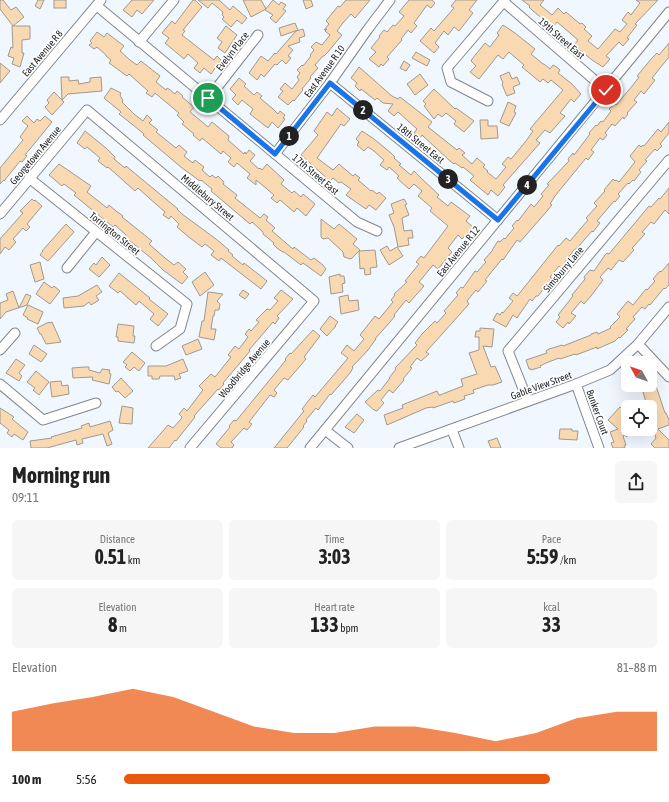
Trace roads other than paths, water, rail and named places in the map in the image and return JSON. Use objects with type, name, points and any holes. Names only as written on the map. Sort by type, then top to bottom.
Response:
[{"type":"street","points":[[139,42],[174,0]]},
{"type":"street","name":"East Avenue R 10","points":[[275,154],[330,83],[390,0]]},
{"type":"street","points":[[488,101],[451,82],[447,68],[504,1]]},
{"type":"street","name":"19th Street East","points":[[504,1],[606,90]]},
{"type":"street","name":"17th Street East","points":[[99,3],[139,42],[357,222],[377,231]]},
{"type":"street","name":"East Avenue R 8","points":[[0,120],[99,3]]},
{"type":"street","name":"East Avenue R 12","points":[[310,448],[669,12]]},
{"type":"street","name":"Evelyn Place","points":[[208,98],[258,35]]},
{"type":"street","name":"18th Street East","points":[[330,83],[498,220]]},
{"type":"street","name":"Georgetown Avenue","points":[[0,214],[87,110]]},
{"type":"street","name":"Middlebury Street","points":[[87,110],[314,301]]},
{"type":"street","name":"Simsburry Lane","points":[[528,401],[508,351],[669,160]]},
{"type":"street","name":"Torrington Street","points":[[30,178],[187,304],[180,329],[156,346]]},
{"type":"street","points":[[67,268],[96,232]]},
{"type":"street","name":"Woodbridge Avenue","points":[[190,448],[314,301]]},
{"type":"street","name":"Gable View Street","points":[[399,448],[452,430],[610,370],[638,344],[669,307]]},
{"type":"street","points":[[0,350],[15,333]]},
{"type":"street","points":[[638,344],[669,377]]},
{"type":"street","points":[[0,384],[43,420],[96,403]]},
{"type":"street","name":"Bunker Court","points":[[576,384],[599,448]]},
{"type":"street","points":[[325,430],[348,448]]},
{"type":"street","points":[[452,430],[459,448]]}]
